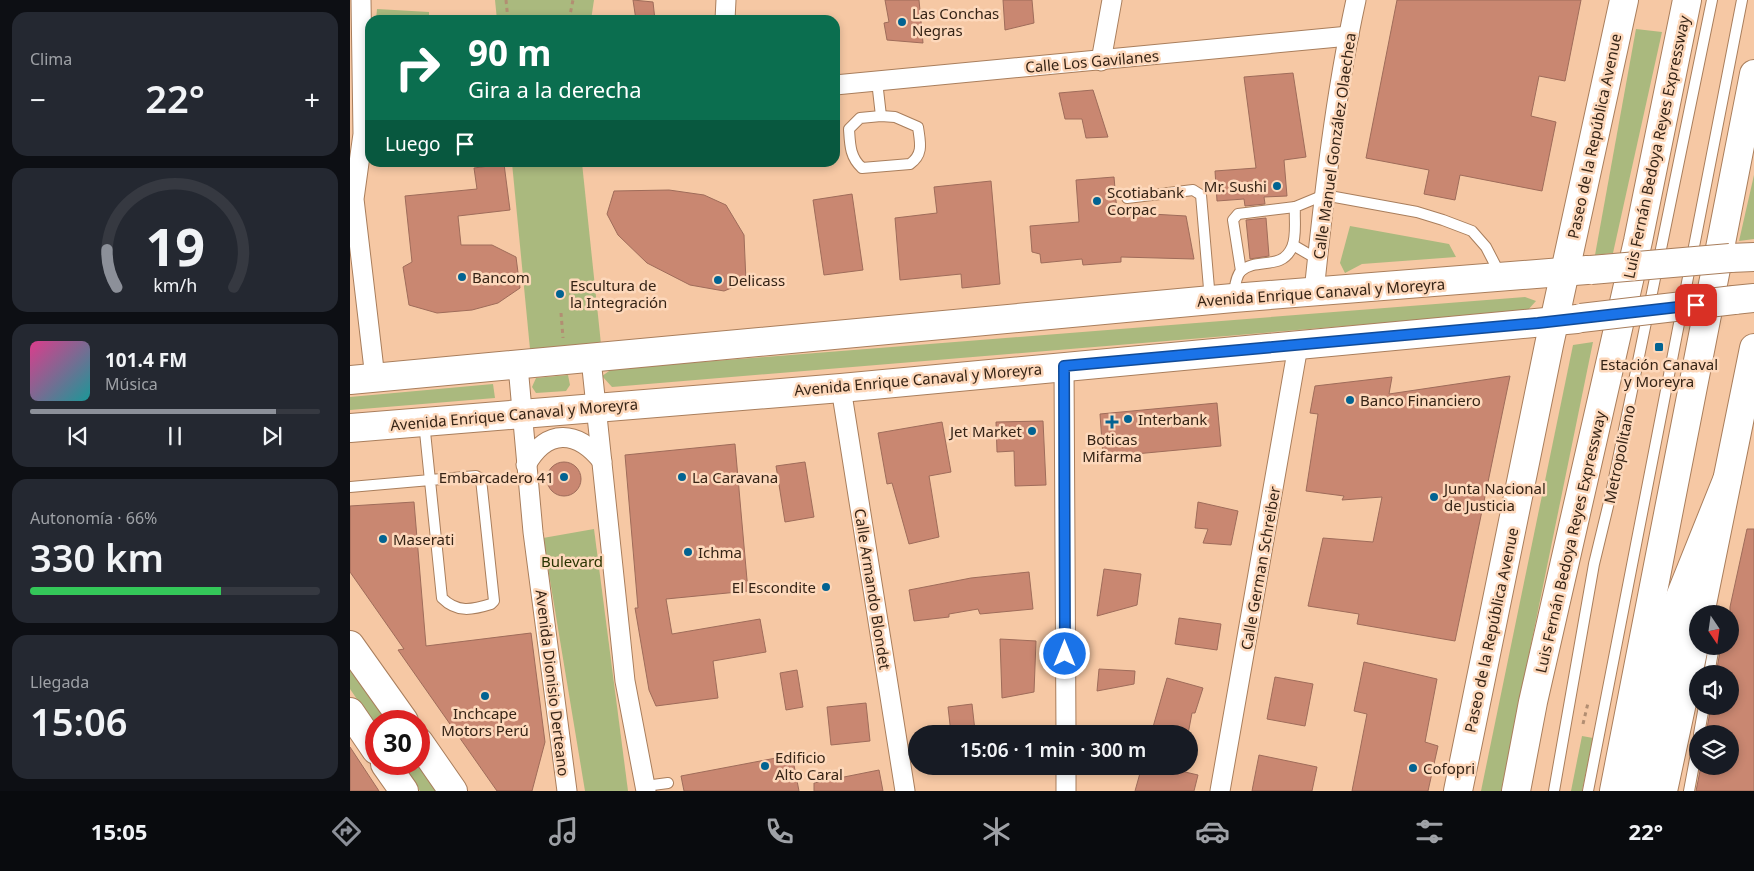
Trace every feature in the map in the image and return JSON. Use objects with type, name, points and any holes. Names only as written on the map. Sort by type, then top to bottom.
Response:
[{"type":"main road","name":"Paseo de la República Avenue","points":[[1458,791],[1564,272],[1624,0]]},
{"type":"main road","name":"Luis Fernán Bedoya Reyes Expressway","points":[[1516,791],[1536,693],[1638,241],[1687,0]]},
{"type":"main road","points":[[1614,791],[1754,74]]},
{"type":"main road","name":"Avenida Enrique Canaval y Moreyra","points":[[362,379],[518,366],[1222,299],[1502,278],[1742,257]]},
{"type":"main road","name":"Avenida Enrique Canaval y Moreyra","points":[[350,428],[841,388],[1298,346],[1554,322],[1744,299]]},
{"type":"main road","points":[[1702,605],[1754,348]]},
{"type":"main road","points":[[1637,791],[1676,607],[1727,480]]},
{"type":"main road","points":[[350,645],[396,710]]},
{"type":"main road","points":[[1663,791],[1692,655]]},
{"type":"main road","points":[[350,712],[365,734]]},
{"type":"main road","points":[[430,758],[453,791]]},
{"type":"main road","points":[[393,775],[404,791]]},
{"type":"street","points":[[361,0],[355,58],[365,127]]},
{"type":"street","points":[[725,15],[726,0]]},
{"type":"street","points":[[1100,61],[1112,0]]},
{"type":"street","name":"Calle Manuel González Olaechea","points":[[1314,292],[1324,195],[1356,0]]},
{"type":"street","name":"Calle Los Gavilanes","points":[[840,85],[1349,36]]},
{"type":"street","points":[[362,379],[352,197],[365,138]]},
{"type":"street","name":"Calle German Schreiber","points":[[1220,791],[1298,346]]},
{"type":"street","points":[[590,359],[625,681],[645,789]]},
{"type":"street","name":"Avenida Dionisio Derteano","points":[[518,366],[526,465],[567,791]]},
{"type":"street","points":[[1064,366],[1066,725]]},
{"type":"street","name":"Calle Armando Blondet","points":[[841,388],[904,791]]},
{"type":"street","points":[[526,465],[534,450],[547,441],[563,437],[579,440],[592,448],[602,461]]},
{"type":"street","points":[[1066,775],[1066,791]]},
{"type":"lane","name":"Metropolitano","points":[[1554,791],[1594,564],[1610,498],[1712,0]]},
{"type":"lane","points":[[1588,791],[1742,0]]},
{"type":"lane","points":[[877,81],[881,116]]},
{"type":"lane","points":[[881,116],[895,117],[918,128],[921,150],[916,160],[910,164],[862,168],[855,162],[850,151],[849,129],[860,118],[881,116]]},
{"type":"lane","points":[[1127,198],[1193,190],[1201,195],[1222,299]]},
{"type":"lane","points":[[1242,271],[1233,220],[1238,214],[1295,208],[1324,195],[1417,212],[1472,231],[1486,247],[1502,278]]},
{"type":"lane","points":[[1222,299],[1242,271],[1253,265],[1281,261],[1293,246],[1295,208]]},
{"type":"lane","points":[[1293,246],[1317,259]]},
{"type":"lane","points":[[350,487],[430,480],[476,476],[481,480],[494,600],[491,604],[463,609],[450,606],[442,598],[430,480],[424,421]]},
{"type":"lane","points":[[1689,791],[1692,775]]},
{"type":"lane","points":[[645,789],[668,783]]},
{"type":"path","points":[[506,0],[508,15]]},
{"type":"path","points":[[570,15],[574,0]]},
{"type":"green space","points":[[495,0],[594,0],[592,15],[496,15]]},
{"type":"green space","points":[[377,9],[429,12],[429,15],[376,15]]},
{"type":"green space","points":[[1636,29],[1662,32],[1613,253],[1595,255]]},
{"type":"green space","points":[[512,167],[582,167],[601,344],[530,349]]},
{"type":"green space","points":[[1754,175],[1754,239],[1739,241]]},
{"type":"green space","points":[[1350,226],[1449,244],[1456,257],[1362,264],[1345,273],[1340,263]]},
{"type":"green space","points":[[1525,297],[1536,301],[1527,311],[612,387],[602,376],[612,369]]},
{"type":"green space","points":[[1593,342],[1501,791],[1481,791],[1573,345]]},
{"type":"green space","points":[[568,375],[570,385],[566,391],[536,393],[532,387],[536,378]]},
{"type":"green space","points":[[493,384],[495,398],[350,410],[350,397]]},
{"type":"green space","name":"Bulevard","points":[[594,529],[628,791],[585,791],[543,538]]},
{"type":"green space","points":[[350,660],[384,710],[365,711],[350,689]]},
{"type":"green space","points":[[1582,736],[1593,738],[1582,791],[1571,791]]},
{"type":"green space","points":[[409,775],[428,775],[440,791],[420,791]]},
{"type":"building","points":[[633,0],[653,2],[654,15],[635,15]]},
{"type":"building","points":[[885,0],[919,0],[923,43],[887,40],[884,23],[889,22]]},
{"type":"building","points":[[1003,0],[1032,0],[1034,23],[1005,30]]},
{"type":"building","points":[[1397,0],[1581,0],[1565,81],[1539,76],[1531,116],[1556,122],[1542,191],[1460,175],[1455,200],[1424,194],[1429,170],[1366,158]]},
{"type":"building","points":[[1293,73],[1306,157],[1284,160],[1287,196],[1264,197],[1265,204],[1245,206],[1244,199],[1217,201],[1215,171],[1256,168],[1244,77]]},
{"type":"building","points":[[1093,90],[1108,137],[1086,138],[1082,119],[1065,119],[1059,93]]},
{"type":"building","points":[[504,167],[510,210],[458,216],[461,245],[492,245],[516,257],[520,288],[498,303],[472,310],[437,313],[409,305],[403,267],[412,262],[405,196],[477,189],[474,168]]},
{"type":"building","points":[[1114,177],[1117,212],[1186,216],[1194,259],[1121,257],[1121,262],[1083,265],[1082,259],[1041,263],[1040,254],[1032,252],[1030,226],[1079,222],[1076,180]]},
{"type":"building","points":[[991,181],[1000,284],[962,288],[961,274],[900,280],[895,218],[937,213],[934,187]]},
{"type":"building","points":[[669,190],[704,195],[726,205],[744,235],[746,282],[724,291],[690,285],[647,263],[618,235],[607,214],[614,191]]},
{"type":"building","points":[[852,194],[863,270],[824,275],[813,200]]},
{"type":"building","points":[[1266,218],[1269,256],[1250,259],[1246,220]]},
{"type":"building","points":[[1510,376],[1455,641],[1357,624],[1359,614],[1308,606],[1323,538],[1373,542],[1382,497],[1342,500],[1344,496],[1306,491],[1318,414],[1310,413],[1315,386],[1392,377],[1389,394]]},
{"type":"building","points":[[1217,403],[1221,446],[1103,457],[1100,414]]},
{"type":"building","points":[[1043,421],[1046,485],[1015,486],[1014,451],[997,452],[996,422]]},
{"type":"building","points":[[942,422],[951,472],[929,476],[939,537],[909,544],[892,483],[887,484],[878,433]]},
{"type":"building","points":[[735,444],[748,591],[666,599],[672,634],[760,619],[766,652],[713,661],[718,698],[656,706],[649,690],[635,608],[638,608],[625,455]]},
{"type":"building","name":"Embarcadero 41","points":[[564,462],[571,463],[576,467],[580,472],[580,486],[576,491],[571,495],[564,496],[557,495],[552,491],[548,486],[547,479],[548,472],[552,467],[557,463]]},
{"type":"building","points":[[805,462],[814,517],[785,522],[776,466]]},
{"type":"building","name":"Inchcape Motors Perú","points":[[414,502],[426,646],[531,633],[545,742],[532,791],[497,791],[398,650],[404,649],[350,572],[350,506]]},
{"type":"building","points":[[1198,502],[1238,511],[1231,545],[1203,543],[1208,529],[1195,528]]},
{"type":"building","points":[[1747,529],[1754,529],[1754,791],[1696,791],[1699,775],[1739,775],[1739,725],[1708,725],[1709,715],[1739,715],[1739,665],[1718,665],[1719,655],[1739,655],[1739,605],[1730,605]]},
{"type":"building","points":[[1104,569],[1141,574],[1137,605],[1097,616]]},
{"type":"building","points":[[1029,572],[1033,609],[980,614],[978,609],[949,614],[949,617],[914,621],[909,590],[971,578]]},
{"type":"building","points":[[1179,618],[1221,624],[1217,650],[1175,644]]},
{"type":"building","points":[[1000,639],[1036,641],[1034,692],[1002,698]]},
{"type":"building","points":[[1364,662],[1437,679],[1425,742],[1438,746],[1428,791],[1352,791],[1367,714],[1354,711]]},
{"type":"building","points":[[1099,669],[1135,671],[1134,684],[1097,691]]},
{"type":"building","points":[[797,670],[803,707],[786,710],[780,673]]},
{"type":"building","points":[[1275,677],[1313,684],[1305,726],[1267,719]]},
{"type":"building","points":[[1167,678],[1203,688],[1195,713],[1192,713],[1190,725],[1154,725]]},
{"type":"building","points":[[866,703],[870,741],[831,745],[827,707]]},
{"type":"building","points":[[972,704],[974,725],[950,725],[948,707]]},
{"type":"building","points":[[350,747],[365,770],[365,775],[368,775],[379,791],[350,791]]},
{"type":"building","name":"Edificio Alto Caral","points":[[792,755],[799,791],[684,791],[681,776]]},
{"type":"building","points":[[1259,755],[1317,767],[1312,791],[1252,791]]},
{"type":"building","points":[[879,770],[883,791],[814,791],[814,783]]},
{"type":"building","points":[[1139,775],[1198,775],[1194,791],[1135,791]]},
{"type":"place","name":"Las Conchas Negras","points":[[902,22]]},
{"type":"place","name":"Mr. Sushi","points":[[1277,186]]},
{"type":"place","name":"Scotiabank Corpac","points":[[1097,201]]},
{"type":"place","name":"Bancom","points":[[462,277]]},
{"type":"place","name":"Delicass","points":[[718,280]]},
{"type":"place","name":"Escultura de la Integración","points":[[560,294]]},
{"type":"place","name":"Estación Canaval y Moreyra","points":[[1659,347]]},
{"type":"place","name":"Banco Financiero","points":[[1350,400]]},
{"type":"place","name":"Interbank","points":[[1128,419]]},
{"type":"place","name":"Boticas Mifarma","points":[[1112,422]]},
{"type":"place","name":"Jet Market","points":[[1032,431]]},
{"type":"place","name":"Embarcadero 41","points":[[564,477]]},
{"type":"place","name":"La Caravana","points":[[682,477]]},
{"type":"place","name":"Junta Nacional de Justicia","points":[[1434,497]]},
{"type":"place","name":"Maserati","points":[[383,539]]},
{"type":"place","name":"Ichma","points":[[688,552]]},
{"type":"place","name":"El Escondite","points":[[826,587]]},
{"type":"place","name":"Inchcape Motors Perú","points":[[485,696]]},
{"type":"place","name":"Edificio Alto Caral","points":[[765,766]]},
{"type":"place","name":"Cofopri","points":[[1413,768]]},
{"type":"route","points":[[1065,654],[1064,366],[1538,323],[1696,305]]}]
